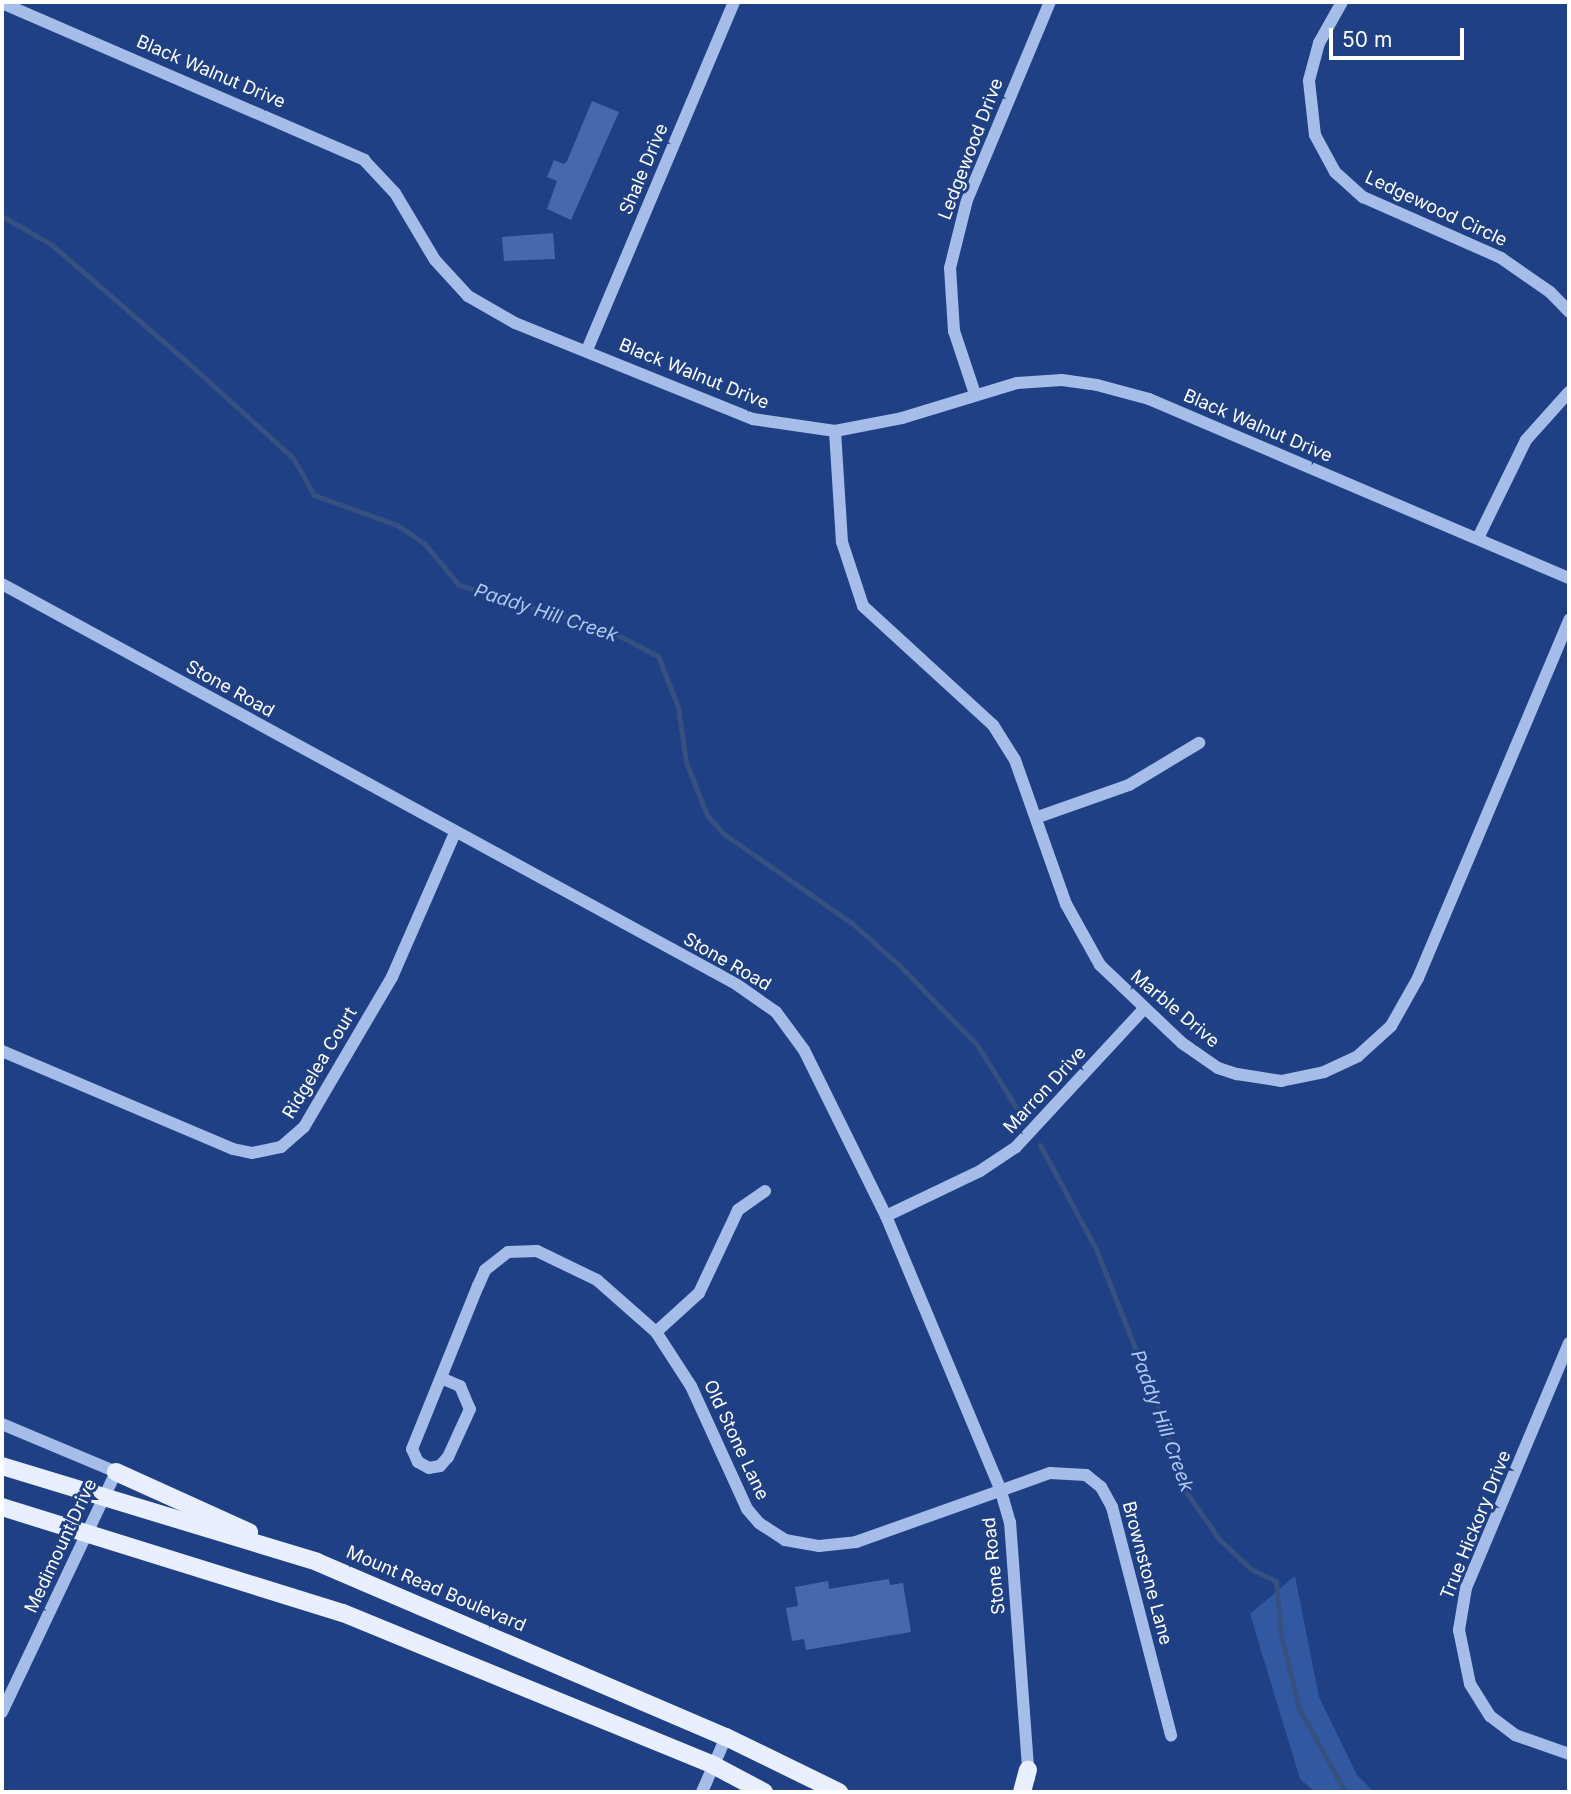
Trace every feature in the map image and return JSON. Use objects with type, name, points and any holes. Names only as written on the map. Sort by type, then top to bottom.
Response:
[{"type":"main road","name":"Mount Read Boulevard","points":[[2,1466],[317,1562],[726,1737],[839,1792]]},
{"type":"main road","points":[[116,1472],[317,1562]]},
{"type":"main road","points":[[2,1507],[343,1613],[713,1765],[764,1792]]},
{"type":"main road","points":[[1022,1792],[1028,1770]]},
{"type":"street","name":"Shale Drive","points":[[587,350],[734,2]]},
{"type":"street","name":"Ledgewood Drive","points":[[975,394],[954,331],[950,268],[967,200],[1050,2]]},
{"type":"street","name":"Ledgewood Circle","points":[[1342,2],[1319,43],[1309,81],[1315,135],[1335,172],[1363,197],[1501,258],[1550,292],[1569,312]]},
{"type":"street","name":"Black Walnut Drive","points":[[2,3],[364,160],[396,194],[435,260],[468,296],[515,323],[753,419],[835,431],[902,418],[1017,383],[1062,380],[1123,391],[1569,578]]},
{"type":"street","points":[[1478,538],[1526,440],[1569,392]]},
{"type":"street","name":"Marble Drive","points":[[835,431],[842,542],[863,606],[993,725],[1015,760],[1038,817],[1051,865],[1079,932],[1100,965],[1143,1010],[1199,1056],[1218,1068],[1280,1081],[1324,1072],[1375,1043],[1405,1005],[1569,620]]},
{"type":"street","name":"Stone Road","points":[[2,584],[768,1005],[804,1050],[886,1216],[1000,1488],[1010,1522],[1030,1792]]},
{"type":"street","points":[[1038,817],[1129,785],[1199,743]]},
{"type":"street","name":"Ridgelea Court","points":[[2,1051],[233,1149],[252,1153],[281,1147],[303,1127],[392,978],[455,833]]},
{"type":"street","name":"Marron Drive","points":[[886,1216],[980,1171],[1016,1147],[1143,1010]]},
{"type":"street","points":[[656,1332],[699,1293],[738,1210],[765,1191]]},
{"type":"street","name":"Old Stone Lane","points":[[441,1378],[460,1386],[470,1409],[448,1457],[439,1466],[429,1468],[418,1462],[412,1449],[485,1270],[508,1252],[537,1251],[575,1266],[621,1299],[656,1332],[691,1386],[737,1492],[758,1523],[785,1540],[819,1546],[856,1542],[1000,1488]]},
{"type":"street","name":"True Hickory Drive","points":[[1569,1343],[1466,1587],[1459,1630],[1470,1685],[1490,1716],[1515,1735],[1569,1754]]},
{"type":"street","points":[[2,1424],[116,1472]]},
{"type":"street","name":"Brownstone Lane","points":[[1000,1488],[1070,1471],[1086,1475],[1101,1487],[1112,1507],[1171,1735]]},
{"type":"street","name":"Medimount Drive","points":[[2,1712],[116,1472]]},
{"type":"street","points":[[702,1792],[726,1737]]},
{"type":"shaded area","points":[[1295,1576],[1319,1697],[1357,1775],[1374,1792],[1315,1792],[1300,1779],[1250,1614]]},
{"type":"building","points":[[592,101],[619,112],[571,220],[547,209],[557,181],[547,177],[554,160],[564,164],[567,161]]},
{"type":"building","points":[[553,233],[555,259],[504,261],[502,237]]},
{"type":"building","points":[[889,1579],[890,1585],[903,1583],[911,1632],[806,1650],[804,1639],[792,1641],[786,1608],[798,1606],[795,1587],[828,1581],[829,1589]]},
{"type":"waterway","name":"Paddy Hill Creek","points":[[2,216],[52,245],[195,369],[293,458],[314,495],[397,525],[425,544],[459,585],[610,631],[658,656],[678,707],[686,762],[707,815],[724,834],[853,924],[899,965],[977,1045],[1024,1120]]},
{"type":"waterway","name":"Paddy Hill Creek","points":[[1040,1145],[1096,1249],[1161,1414],[1184,1489],[1219,1539],[1251,1569],[1276,1581],[1281,1636],[1299,1708],[1345,1792]]}]
